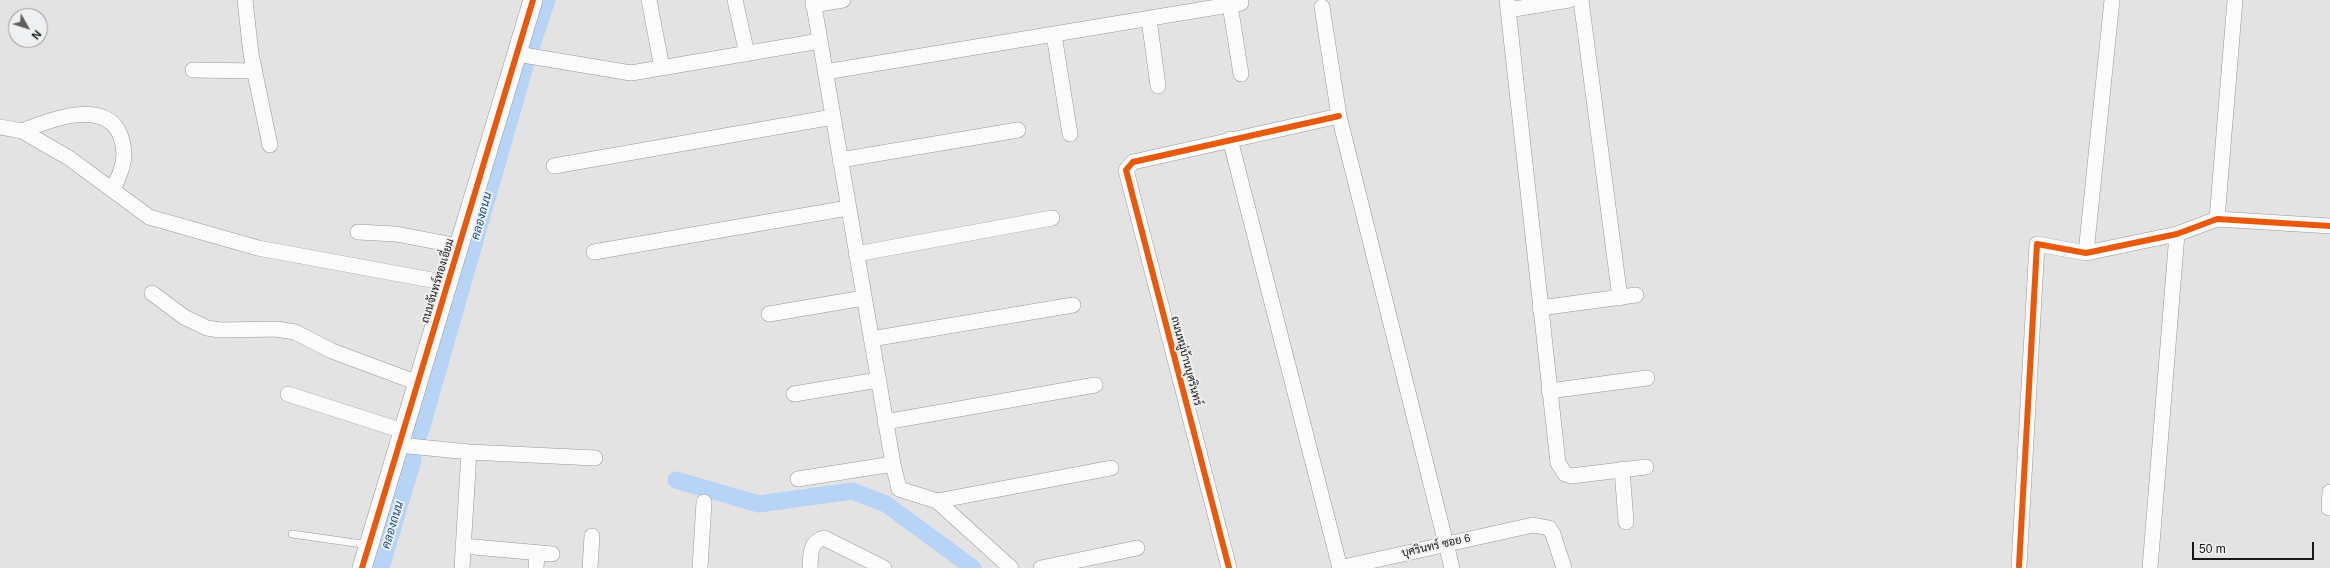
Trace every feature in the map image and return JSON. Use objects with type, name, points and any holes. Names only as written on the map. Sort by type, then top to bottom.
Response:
[{"type":"street","points":[[245,0],[255,71],[270,145]]},
{"type":"street","name":"ถนนจันทร์ทองเอี่ยม","points":[[362,568],[533,0]]},
{"type":"street","points":[[650,0],[662,68]]},
{"type":"street","points":[[736,0],[746,54]]},
{"type":"street","points":[[843,0],[813,2],[885,422],[899,489],[938,501],[1011,568]]},
{"type":"street","points":[[1569,0],[1508,5],[1558,463],[1565,474],[1571,476],[1646,467]]},
{"type":"street","points":[[1581,0],[1620,298]]},
{"type":"street","points":[[2086,253],[2112,0]]},
{"type":"street","points":[[2217,219],[2235,0]]},
{"type":"street","points":[[825,72],[1235,4],[1240,74]]},
{"type":"street","points":[[1322,6],[1339,116],[1452,568]]},
{"type":"street","points":[[1149,19],[1158,86]]},
{"type":"street","points":[[1054,35],[1070,134]]},
{"type":"street","points":[[517,54],[631,73],[820,41]]},
{"type":"street","points":[[193,70],[255,71]]},
{"type":"street","points":[[22,131],[50,119],[67,116],[90,114],[104,117],[119,130],[125,147],[122,167],[113,190]]},
{"type":"street","points":[[1339,116],[1230,139],[1340,568]]},
{"type":"street","points":[[554,166],[833,117]]},
{"type":"street","points":[[0,127],[22,131],[69,158],[149,217],[250,246],[448,283]]},
{"type":"street","points":[[840,160],[1018,130]]},
{"type":"street","name":"ถนนหมู่บ้านบุศรินทร์","points":[[1230,139],[1133,162],[1128,166],[1126,174],[1230,568]]},
{"type":"street","points":[[594,252],[848,208]]},
{"type":"street","points":[[856,254],[1052,218]]},
{"type":"street","points":[[2019,566],[2037,244],[2086,253],[2177,234],[2217,219],[2330,226]]},
{"type":"street","points":[[358,232],[396,234],[459,246]]},
{"type":"street","points":[[2150,568],[2177,234]]},
{"type":"street","points":[[152,293],[184,317],[207,328],[276,329],[295,332],[332,351],[418,383]]},
{"type":"street","points":[[1540,308],[1636,295]]},
{"type":"street","points":[[769,314],[864,298]]},
{"type":"street","points":[[871,339],[1073,304]]},
{"type":"street","points":[[1549,391],[1647,378]]},
{"type":"street","points":[[794,394],[878,380]]},
{"type":"street","points":[[885,422],[1095,385]]},
{"type":"street","points":[[288,394],[401,438],[420,447],[469,452],[595,458]]},
{"type":"street","points":[[462,568],[469,452]]},
{"type":"street","points":[[798,479],[893,464]]},
{"type":"street","points":[[938,501],[1111,468]]},
{"type":"street","points":[[1622,469],[1626,522]]},
{"type":"street","points":[[2328,508],[2330,492]]},
{"type":"street","points":[[700,568],[704,502]]},
{"type":"street","name":"บุศรินทร์ ซอย 6","points":[[1340,568],[1533,524],[1549,528],[1553,534],[1564,568]]},
{"type":"street","points":[[590,568],[592,536]]},
{"type":"street","points":[[810,568],[811,549],[815,542],[824,538],[884,568]]},
{"type":"street","points":[[463,546],[552,554]]},
{"type":"street","points":[[1041,568],[1137,548]]},
{"type":"street","points":[[536,568],[537,553]]},
{"type":"lane","points":[[292,534],[369,545]]},
{"type":"waterway","name":"คลองถนน","points":[[420,433],[528,56],[547,0]]},
{"type":"waterway","name":"คลองถนน","points":[[381,568],[413,460]]},
{"type":"waterway","points":[[676,480],[759,504],[852,491],[886,504],[973,568]]},
{"type":"cycle path","points":[[362,568],[533,0]]},
{"type":"cycle path","points":[[1229,568],[1126,170],[1133,162],[1339,116]]},
{"type":"cycle path","points":[[2019,566],[2037,244],[2086,253],[2177,234],[2217,219],[2330,226]]}]
